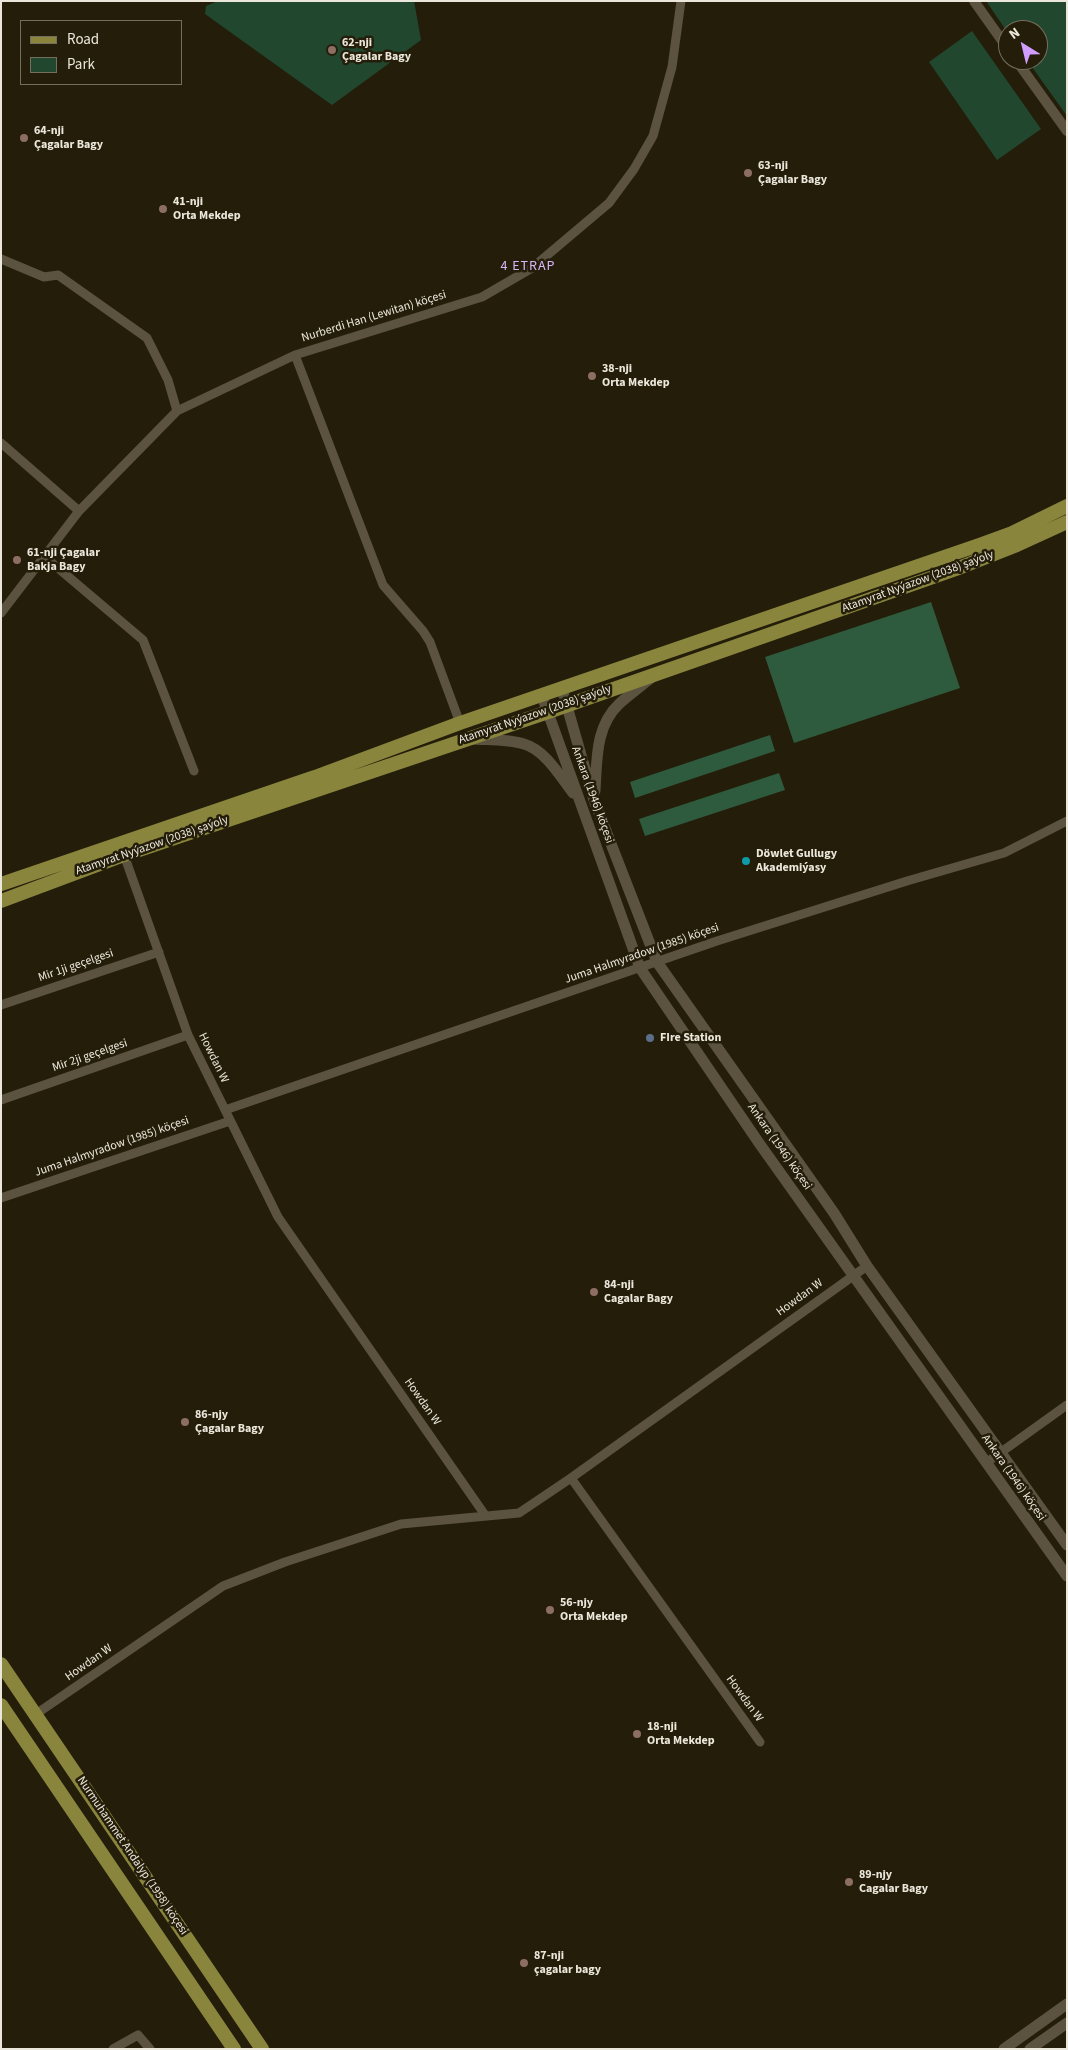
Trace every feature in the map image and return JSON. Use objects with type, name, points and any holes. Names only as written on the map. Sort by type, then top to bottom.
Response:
[{"type":"main road","name":"Atamyrat Nyýazow (2038) şaýoly","points":[[1,900],[122,849],[460,723],[979,545],[1012,533],[1067,506]]},
{"type":"main road","name":"Atamyrat Nyýazow (2038) şaýoly","points":[[1,884],[122,849],[548,712],[566,704],[956,569],[1018,545],[1067,522]]},
{"type":"main road","points":[[594,800],[599,737],[604,723],[619,703],[655,674]]},
{"type":"main road","name":"Ankara (1946) köçesi","points":[[562,689],[594,800],[656,962],[834,1213],[867,1266],[1067,1545]]},
{"type":"main road","name":"Ankara (1946) köçesi","points":[[542,696],[640,968],[759,1143],[1067,1576]]},
{"type":"main road","points":[[466,738],[526,744],[540,754],[556,770],[581,805]]},
{"type":"main road","name":"Nurmuhammet Andalyp (1958) köçesi","points":[[1,1664],[262,2049]]},
{"type":"main road","name":"Nurmuhammet Andalyp (1958) köçesi","points":[[1,1705],[234,2049]]},
{"type":"main road","points":[[1004,2049],[1067,2004]]},
{"type":"main road","points":[[1030,2049],[1067,2023]]},
{"type":"street","name":"Nurberdi Han (Lewitan) köçesi","points":[[1,613],[79,511],[177,410],[295,355],[482,297],[532,268],[609,203],[634,169],[653,136],[672,67],[681,1]]},
{"type":"street","points":[[974,1],[998,35]]},
{"type":"street","points":[[1023,70],[1067,131]]},
{"type":"street","points":[[1,259],[44,277],[58,275],[147,338],[168,380],[177,410]]},
{"type":"street","points":[[295,355],[383,584],[430,642],[460,723]]},
{"type":"street","points":[[1,443],[79,511]]},
{"type":"street","points":[[45,557],[143,640],[194,771]]},
{"type":"street","name":"Juma Halmyradow (1985) köçesi","points":[[225,1110],[656,962],[840,902],[1004,853],[1067,821]]},
{"type":"street","name":"Howdan W","points":[[36,1714],[223,1586],[286,1562],[401,1524],[485,1515],[278,1217],[188,1036],[122,849]]},
{"type":"street","name":"Mir 1ji geçelgesi","points":[[1,1005],[159,952]]},
{"type":"street","name":"Mir 2ji geçelgesi","points":[[1,1100],[188,1036]]},
{"type":"street","name":"Juma Halmyradow (1985) köçesi","points":[[1,1198],[230,1121]]},
{"type":"street","name":"Howdan W","points":[[760,1742],[572,1478],[867,1266]]},
{"type":"street","points":[[986,1463],[1067,1405]]},
{"type":"street","points":[[485,1515],[519,1513],[572,1478]]},
{"type":"street","points":[[113,2049],[138,2035],[150,2049]]},
{"type":"green space","name":"62-nji Çagalar Bagy","points":[[218,1],[414,1],[421,40],[332,105],[205,14],[206,6]]},
{"type":"green space","points":[[986,1],[1067,1],[1067,116],[1034,70],[1048,70],[1048,20],[999,20]]},
{"type":"green space","points":[[972,31],[1041,129],[997,160],[929,62]]},
{"type":"green space","points":[[931,602],[960,688],[794,743],[765,657]]},
{"type":"green space","points":[[770,735],[775,751],[635,798],[630,782]]},
{"type":"green space","points":[[779,773],[785,790],[645,836],[639,819]]},
{"type":"place","name":"62-nji Çagalar Bagy","points":[[332,50]]},
{"type":"place","name":"64-nji Çagalar Bagy","points":[[24,138]]},
{"type":"place","name":"63-nji Çagalar Bagy","points":[[748,173]]},
{"type":"place","name":"41-nji Orta Mekdep","points":[[163,209]]},
{"type":"place","name":"38-nji Orta Mekdep","points":[[592,376]]},
{"type":"place","name":"61-nji Çagalar Bakja Bagy","points":[[17,560]]},
{"type":"place","name":"Döwlet Gullugy Akademiýasy","points":[[746,861]]},
{"type":"place","name":"FIre Station","points":[[650,1038]]},
{"type":"place","name":"84-nji Cagalar Bagy","points":[[594,1292]]},
{"type":"place","name":"86-njy Çagalar Bagy","points":[[185,1422]]},
{"type":"place","name":"56-njy Orta Mekdep","points":[[550,1610]]},
{"type":"place","name":"18-nji Orta Mekdep","points":[[637,1734]]},
{"type":"place","name":"89-njy Cagalar Bagy","points":[[849,1882]]},
{"type":"place","name":"87-nji çagalar bagy","points":[[524,1963]]},
{"type":"district","name":"4 ETRAP","points":[[528,267]]}]
